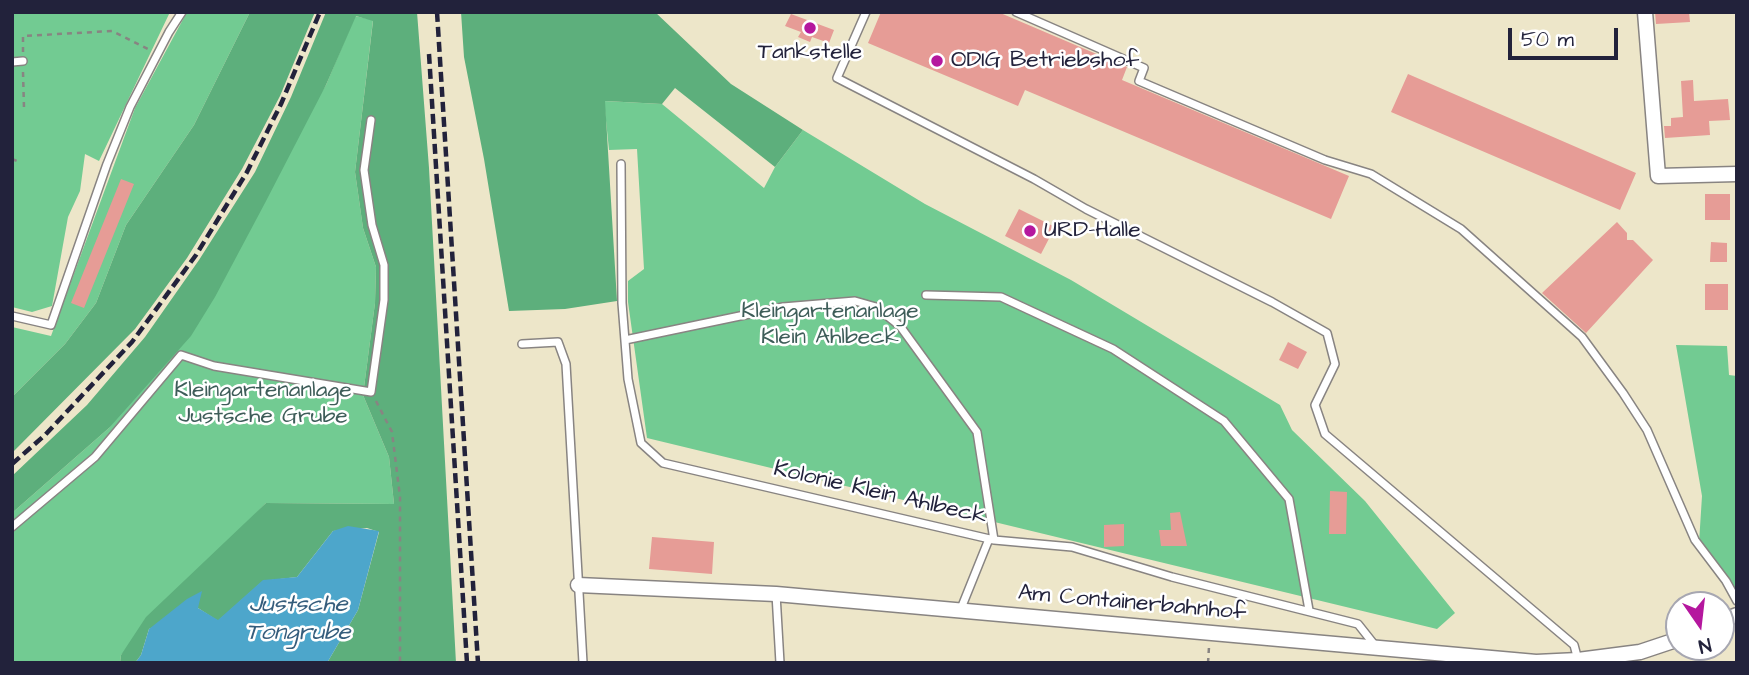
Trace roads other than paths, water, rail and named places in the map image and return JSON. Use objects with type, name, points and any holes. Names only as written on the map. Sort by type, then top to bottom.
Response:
[{"type":"street","points":[[1645,12],[1658,176],[1737,174]]},
{"type":"street","name":"Am Containerbahnhof","points":[[578,585],[776,594],[1536,662],[1595,660],[1640,652],[1665,644]]},
{"type":"lane","points":[[12,316],[51,326],[107,164],[130,107],[182,12]]},
{"type":"lane","points":[[866,12],[837,78],[1272,302],[1327,333],[1335,365],[1315,405],[1325,434],[1574,645],[1578,660]]},
{"type":"lane","points":[[1016,12],[1144,68],[1139,81],[1325,160],[1371,174],[1461,229],[1591,348],[1647,430],[1695,540],[1726,581],[1737,601]]},
{"type":"lane","points":[[12,62],[23,61]]},
{"type":"lane","points":[[12,527],[94,457],[181,355],[214,366],[371,392],[384,300],[384,265],[372,225],[364,170],[371,120]]},
{"type":"lane","name":"Kolonie Klein Ahlbeck","points":[[621,164],[622,303],[628,379],[641,443],[663,463],[992,540],[1072,548],[1172,578],[1358,624],[1378,648]]},
{"type":"lane","points":[[926,295],[1001,297],[1113,349],[1224,421],[1289,499],[1309,610]]},
{"type":"lane","points":[[625,340],[783,307],[855,301],[876,307],[900,326],[977,432],[992,540],[959,612]]},
{"type":"lane","points":[[522,344],[558,342],[566,364],[583,663]]},
{"type":"lane","points":[[776,594],[780,663]]},
{"type":"water","name":"Justsche Tongrube","points":[[348,526],[379,531],[358,610],[327,663],[135,663],[141,655],[149,629],[187,599],[202,591],[198,608],[218,620],[263,580],[297,577],[333,531]]},
{"type":"railway","points":[[12,464],[45,435],[132,342],[196,255],[247,172],[281,104],[320,12]]},
{"type":"railway","points":[[437,12],[478,663]]},
{"type":"railway","points":[[429,54],[467,663]]},
{"type":"place","name":"Tankstelle","points":[[810,28]]},
{"type":"place","name":"ODIG Betriebshof","points":[[937,61]]},
{"type":"place","name":"URD-Halle","points":[[1030,231]]},
{"type":"park label","name":"Kleingartenanlage Klein Ahlbeck","points":[[830,325]]},
{"type":"park label","name":"Kleingartenanlage Justsche Grube","points":[[263,404]]}]
